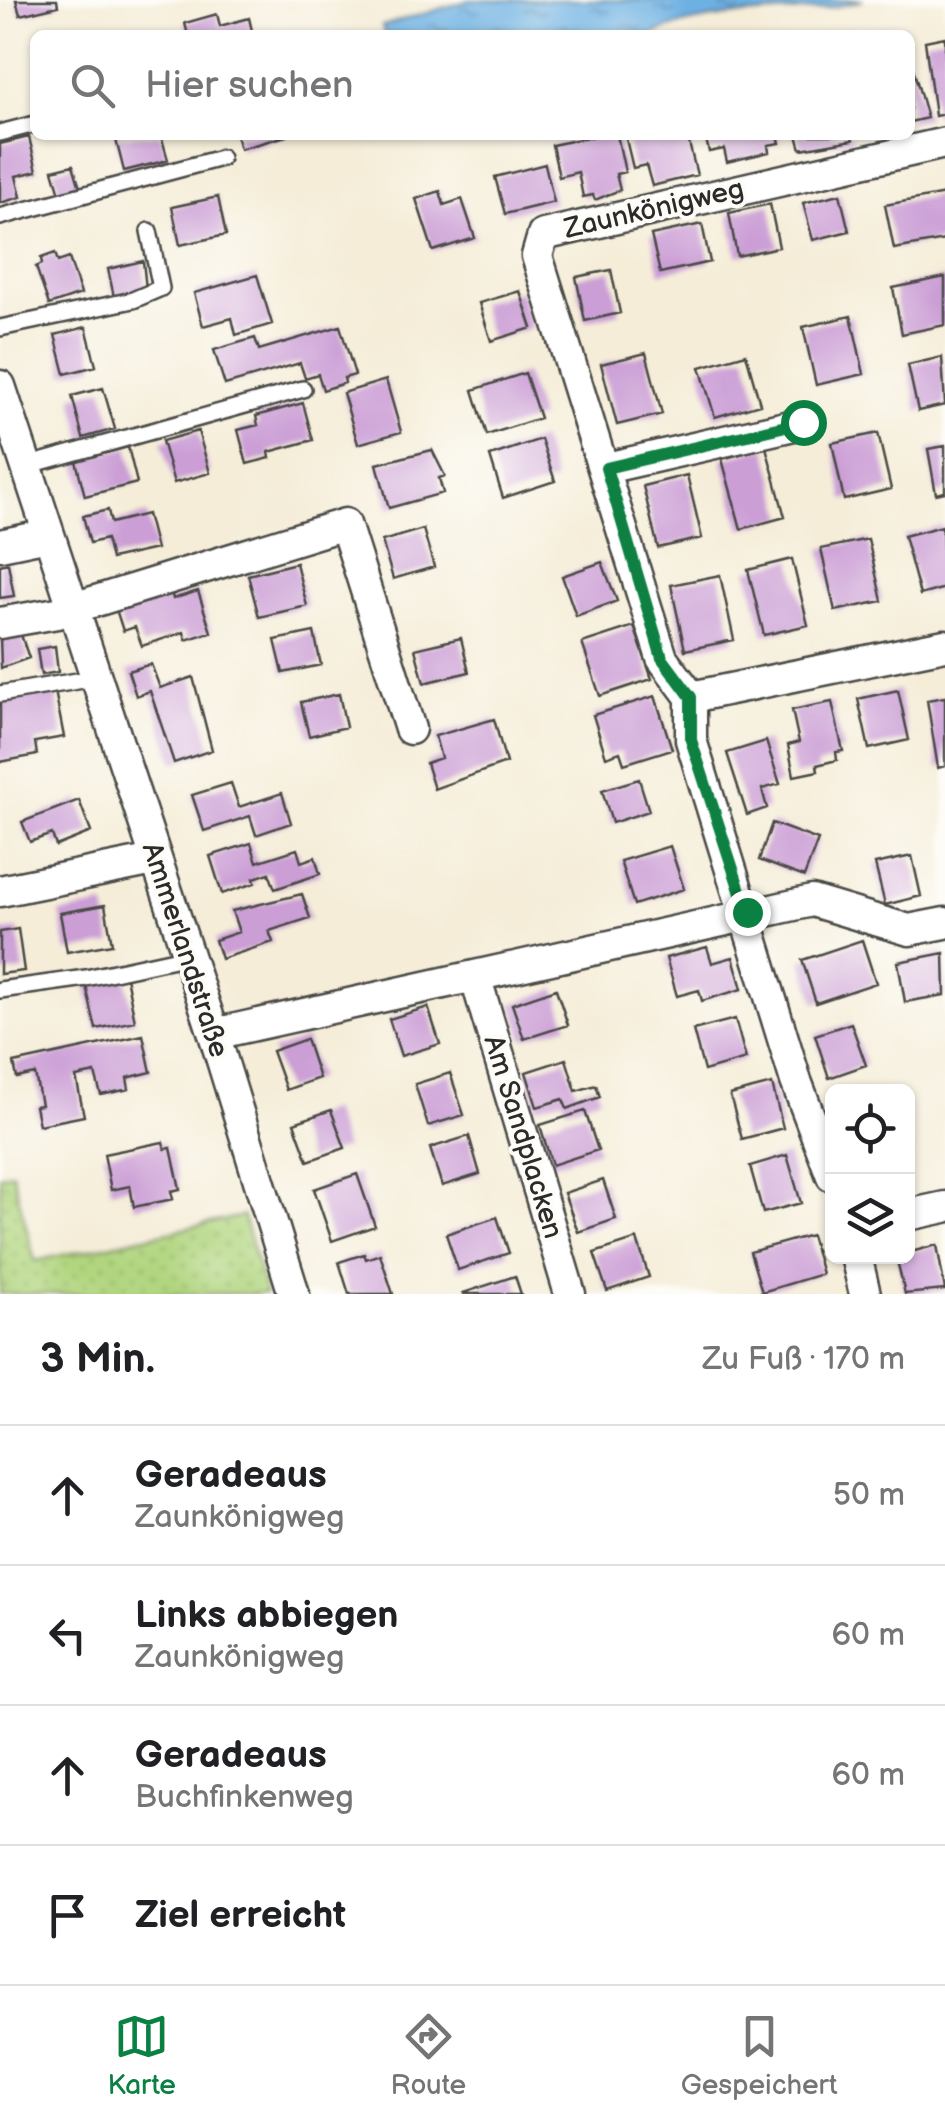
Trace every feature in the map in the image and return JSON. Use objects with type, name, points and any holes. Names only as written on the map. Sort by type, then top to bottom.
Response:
[{"type":"street","name":"Zaunkönigweg","points":[[691,697],[662,658],[538,256],[543,234],[945,143]]},
{"type":"street","name":"Ammerlandstraße","points":[[0,386],[214,1034],[294,1294]]},
{"type":"street","points":[[606,468],[803,422]]},
{"type":"street","points":[[0,623],[74,607],[346,524],[410,729]]},
{"type":"street","points":[[0,545],[48,536]]},
{"type":"street","points":[[831,1174],[796,1081],[691,740],[691,697],[945,645]]},
{"type":"street","points":[[0,891],[154,860]]},
{"type":"street","points":[[214,1034],[476,980],[747,912],[812,901],[909,930],[945,923]]},
{"type":"street","name":"Am Sandplacken","points":[[476,980],[570,1294]]},
{"type":"street","points":[[915,1213],[945,1207]]},
{"type":"street","points":[[858,1264],[865,1294]]},
{"type":"lane","points":[[0,133],[30,125]]},
{"type":"lane","points":[[0,217],[221,158]]},
{"type":"lane","points":[[0,328],[133,300],[161,288],[149,231]]},
{"type":"lane","points":[[26,466],[303,390]]},
{"type":"lane","points":[[0,694],[95,678]]},
{"type":"lane","points":[[0,990],[86,978],[188,956]]},
{"type":"green space","points":[[12,1172],[35,1261],[243,1216],[266,1294],[0,1294],[0,1176]]},
{"type":"water","points":[[470,0],[863,0],[810,10],[729,16],[665,30],[383,30],[382,26]]},
{"type":"building","points":[[16,0],[57,0],[58,6],[20,15]]},
{"type":"building","points":[[217,14],[220,26],[249,18],[252,30],[187,30],[185,23]]},
{"type":"building","points":[[945,37],[945,114],[935,116],[925,41]]},
{"type":"building","points":[[915,75],[927,118],[915,121]]},
{"type":"building","points":[[29,137],[37,171],[16,176],[21,197],[0,203],[0,144]]},
{"type":"building","points":[[116,140],[162,140],[168,160],[124,171]]},
{"type":"building","points":[[237,140],[272,140],[240,149]]},
{"type":"building","points":[[576,140],[618,140],[625,172],[616,174],[620,190],[595,200],[593,195],[583,197],[578,172],[559,177],[552,145]]},
{"type":"building","points":[[626,140],[688,140],[697,175],[652,186],[646,165],[633,168]]},
{"type":"building","points":[[706,140],[780,143],[768,145],[769,152],[727,162],[724,149],[709,152]]},
{"type":"building","points":[[798,140],[853,140],[801,149]]},
{"type":"building","points":[[545,164],[554,202],[505,214],[495,177]]},
{"type":"building","points":[[73,165],[80,188],[60,194],[53,170]]},
{"type":"building","points":[[440,191],[444,205],[462,199],[475,238],[433,251],[416,199]]},
{"type":"building","points":[[840,194],[849,231],[813,240],[803,203]]},
{"type":"building","points":[[945,194],[945,240],[894,249],[885,205]]},
{"type":"building","points":[[218,197],[226,235],[180,245],[172,207]]},
{"type":"building","points":[[770,204],[779,247],[737,256],[729,213]]},
{"type":"building","points":[[702,224],[710,262],[660,273],[651,235]]},
{"type":"building","points":[[55,253],[58,262],[69,258],[81,294],[49,305],[36,267],[42,264],[41,258]]},
{"type":"building","points":[[143,261],[146,289],[114,297],[108,269]]},
{"type":"building","points":[[611,270],[620,313],[585,321],[576,277]]},
{"type":"building","points":[[257,275],[272,324],[236,335],[232,318],[203,326],[194,293]]},
{"type":"building","points":[[945,277],[945,325],[902,334],[893,288]]},
{"type":"building","points":[[520,291],[532,328],[491,341],[479,303]]},
{"type":"building","points":[[851,316],[864,374],[816,385],[803,327]]},
{"type":"building","points":[[340,326],[355,375],[344,378],[345,383],[323,390],[318,374],[305,378],[300,363],[225,385],[214,350],[255,338],[259,350]]},
{"type":"building","points":[[86,327],[96,366],[65,374],[55,335]]},
{"type":"building","points":[[646,353],[662,414],[617,425],[601,364]]},
{"type":"building","points":[[746,354],[760,404],[715,417],[700,367]]},
{"type":"building","points":[[942,357],[945,405],[918,411],[908,365]]},
{"type":"building","points":[[525,373],[540,418],[487,435],[473,390]]},
{"type":"building","points":[[386,380],[401,432],[358,444],[343,393]]},
{"type":"building","points":[[103,388],[115,429],[83,438],[72,396]]},
{"type":"building","points":[[303,403],[313,440],[269,452],[270,458],[247,464],[238,430],[258,425],[256,416]]},
{"type":"building","points":[[198,431],[210,473],[174,483],[162,441]]},
{"type":"building","points":[[878,433],[891,489],[844,500],[832,443]]},
{"type":"building","points":[[541,439],[555,481],[503,498],[490,456]]},
{"type":"building","points":[[945,446],[945,492],[936,494],[928,449]]},
{"type":"building","points":[[128,447],[137,483],[85,496],[76,461]]},
{"type":"building","points":[[766,447],[785,517],[741,529],[722,459]]},
{"type":"building","points":[[432,450],[445,476],[439,478],[443,493],[389,508],[377,464]]},
{"type":"building","points":[[687,475],[702,538],[658,548],[643,486]]},
{"type":"building","points":[[108,510],[111,523],[147,514],[156,549],[111,559],[106,539],[90,543],[83,516]]},
{"type":"building","points":[[942,526],[945,588],[920,595],[904,536]]},
{"type":"building","points":[[423,529],[434,567],[393,579],[382,541]]},
{"type":"building","points":[[868,539],[882,601],[835,611],[821,549]]},
{"type":"building","points":[[792,559],[808,625],[764,635],[748,570]]},
{"type":"building","points":[[602,562],[617,601],[576,616],[562,576]]},
{"type":"building","points":[[8,563],[14,596],[0,598],[0,565]]},
{"type":"building","points":[[296,563],[307,606],[259,617],[248,575]]},
{"type":"building","points":[[720,575],[734,640],[685,650],[671,585]]},
{"type":"building","points":[[171,591],[173,599],[198,591],[211,632],[186,640],[184,632],[142,646],[135,627],[123,631],[113,600]]},
{"type":"building","points":[[634,626],[652,679],[600,696],[582,643]]},
{"type":"building","points":[[19,629],[29,658],[1,668],[0,636]]},
{"type":"building","points":[[314,632],[321,665],[283,673],[275,640]]},
{"type":"building","points":[[461,638],[469,672],[424,683],[415,649]]},
{"type":"building","points":[[55,646],[58,672],[41,675],[37,649]]},
{"type":"building","points":[[151,664],[160,688],[193,677],[212,750],[174,763],[150,691],[136,696],[128,671]]},
{"type":"building","points":[[898,690],[909,740],[869,749],[858,699]]},
{"type":"building","points":[[55,691],[64,737],[35,742],[37,755],[0,762],[0,700]]},
{"type":"building","points":[[339,694],[346,727],[309,736],[301,702]]},
{"type":"building","points":[[655,696],[672,749],[624,764],[620,752],[606,757],[593,715]]},
{"type":"building","points":[[945,697],[945,766],[938,768],[927,700]]},
{"type":"building","points":[[832,702],[843,751],[836,752],[837,760],[817,765],[818,771],[794,776],[788,745],[799,742],[792,710]]},
{"type":"building","points":[[494,719],[506,763],[434,789],[426,763],[441,758],[435,736]]},
{"type":"building","points":[[766,741],[780,784],[762,789],[767,808],[747,815],[727,753]]},
{"type":"building","points":[[639,779],[649,811],[612,823],[602,790]]},
{"type":"building","points":[[231,783],[239,807],[282,793],[291,823],[256,835],[250,816],[204,831],[192,795]]},
{"type":"building","points":[[79,800],[91,832],[56,846],[52,834],[30,842],[22,822]]},
{"type":"building","points":[[772,823],[818,840],[804,877],[759,860]]},
{"type":"building","points":[[251,843],[257,862],[297,849],[301,862],[315,857],[320,874],[275,889],[269,873],[254,878],[255,883],[222,894],[210,856]]},
{"type":"building","points":[[670,846],[684,889],[634,905],[620,861]]},
{"type":"building","points":[[912,856],[921,896],[885,905],[875,864]]},
{"type":"building","points":[[302,894],[310,918],[269,931],[273,942],[221,959],[215,940],[239,932],[232,911]]},
{"type":"building","points":[[105,905],[112,944],[67,952],[60,913]]},
{"type":"building","points":[[18,929],[24,971],[0,974],[0,932]]},
{"type":"building","points":[[862,940],[876,983],[816,1003],[802,960]]},
{"type":"building","points":[[707,947],[712,963],[733,957],[742,989],[702,1001],[699,990],[677,996],[666,958]]},
{"type":"building","points":[[944,953],[945,995],[905,1002],[898,962]]},
{"type":"building","points":[[126,977],[135,1021],[96,1029],[86,986]]},
{"type":"building","points":[[556,989],[568,1025],[524,1039],[512,1004]]},
{"type":"building","points":[[428,1007],[440,1044],[401,1056],[389,1019]]},
{"type":"building","points":[[735,1019],[746,1059],[704,1071],[693,1030]]},
{"type":"building","points":[[851,1023],[866,1065],[829,1078],[815,1035]]},
{"type":"building","points":[[143,1035],[151,1072],[127,1078],[129,1089],[101,1095],[95,1073],[76,1077],[84,1116],[39,1125],[35,1106],[41,1105],[35,1074],[17,1078],[14,1063]]},
{"type":"building","points":[[306,1039],[319,1078],[286,1090],[272,1051]]},
{"type":"building","points":[[566,1059],[576,1091],[596,1085],[600,1097],[567,1109],[563,1099],[537,1107],[526,1072]]},
{"type":"building","points":[[450,1073],[464,1115],[428,1126],[415,1084]]},
{"type":"building","points":[[772,1084],[783,1128],[742,1139],[730,1095]]},
{"type":"building","points":[[331,1110],[345,1148],[308,1161],[294,1123]]},
{"type":"building","points":[[585,1111],[598,1150],[552,1165],[540,1125]]},
{"type":"building","points":[[469,1136],[480,1174],[442,1186],[430,1148]]},
{"type":"building","points":[[163,1142],[165,1149],[171,1148],[180,1189],[171,1191],[173,1199],[134,1207],[130,1186],[111,1190],[104,1154]]},
{"type":"building","points":[[787,1155],[801,1203],[763,1213],[750,1166]]},
{"type":"building","points":[[357,1174],[375,1226],[332,1241],[314,1189]]},
{"type":"building","points":[[603,1180],[616,1219],[578,1232],[564,1193]]},
{"type":"building","points":[[497,1217],[509,1253],[458,1270],[446,1234]]},
{"type":"building","points":[[811,1235],[822,1274],[762,1292],[750,1252]]},
{"type":"building","points":[[637,1239],[649,1277],[607,1291],[594,1253]]},
{"type":"building","points":[[937,1245],[945,1290],[905,1294],[898,1264],[915,1264],[915,1251]]},
{"type":"building","points":[[364,1254],[366,1259],[380,1254],[393,1294],[349,1294],[339,1262]]},
{"type":"building","points":[[515,1276],[521,1294],[463,1293]]},
{"type":"route","points":[[747,912],[691,740],[691,697],[662,658],[606,468],[803,422]]}]
